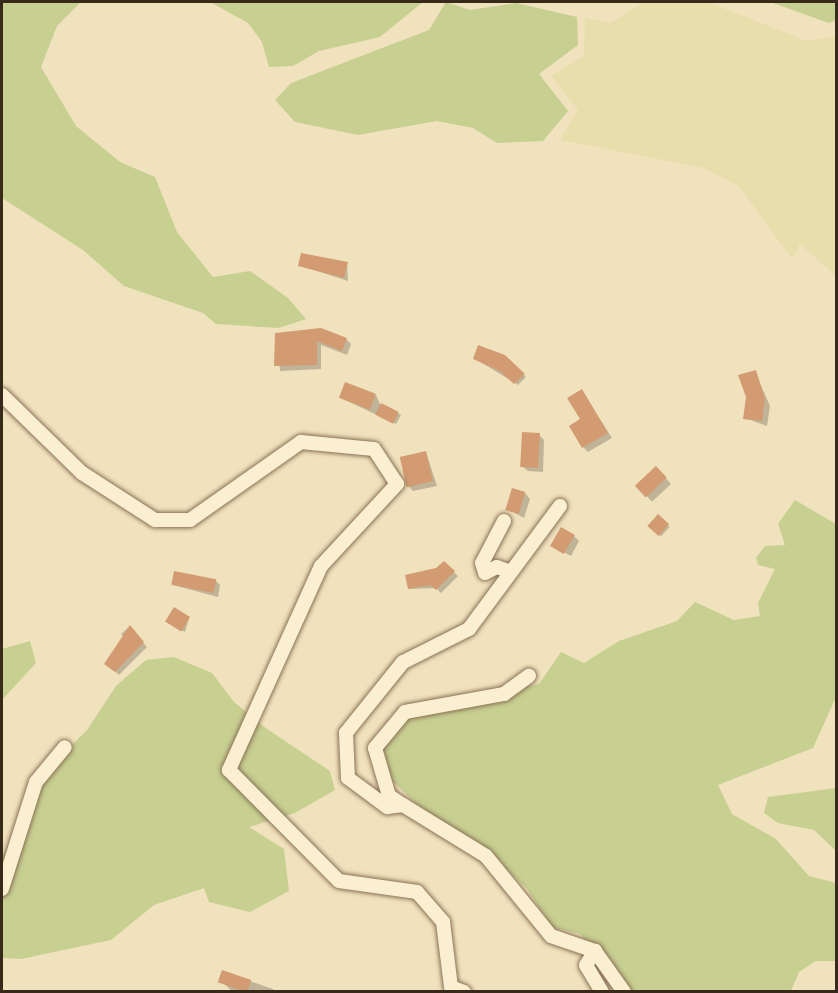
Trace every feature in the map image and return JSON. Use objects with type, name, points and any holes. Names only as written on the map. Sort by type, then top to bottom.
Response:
[{"type":"street","points":[[2,395],[82,472],[155,520],[190,520],[301,442],[374,449],[397,484],[321,566],[229,770],[339,881],[417,892],[443,922],[451,987],[464,992]]},
{"type":"street","points":[[403,805],[387,807],[348,778],[346,733],[403,662],[469,629],[508,571],[560,507]]},
{"type":"street","points":[[504,521],[482,563],[485,573],[497,567],[508,571]]},
{"type":"street","points":[[529,676],[504,694],[405,712],[375,748],[389,796],[486,856],[551,936],[595,951],[624,992]]},
{"type":"street","points":[[2,889],[36,782],[65,747]]},
{"type":"street","points":[[595,951],[586,965],[602,992]]},
{"type":"shaded area","points":[[645,2],[708,2],[807,41],[836,36],[836,276],[800,244],[792,259],[739,186],[704,168],[560,140],[578,110],[551,76],[584,56],[585,18],[611,23]]},
{"type":"green space","points":[[2,2],[81,2],[57,26],[41,67],[76,126],[120,162],[155,177],[177,232],[213,277],[250,271],[288,298],[306,319],[279,328],[216,324],[203,313],[124,286],[83,250],[2,198]]},
{"type":"green space","points":[[210,2],[423,2],[380,37],[319,51],[293,66],[269,67],[262,42],[248,23]]},
{"type":"green space","points":[[446,2],[470,10],[516,3],[577,17],[578,45],[539,74],[568,111],[543,141],[497,143],[473,128],[437,121],[358,135],[295,122],[275,100],[291,83],[429,30]]},
{"type":"green space","points":[[770,2],[836,2],[836,20],[829,23]]},
{"type":"green space","points":[[795,500],[836,524],[836,697],[813,748],[718,785],[732,814],[776,839],[809,876],[836,883],[836,961],[816,961],[799,972],[791,991],[630,991],[580,934],[552,927],[527,889],[485,848],[421,808],[388,777],[380,753],[387,727],[453,699],[539,684],[561,652],[584,663],[619,641],[677,621],[695,602],[734,620],[760,616],[758,603],[775,569],[758,565],[756,558],[765,546],[785,545],[778,524]]},
{"type":"green space","points":[[30,641],[36,663],[2,700],[2,649]]},
{"type":"green space","points":[[174,657],[212,673],[234,702],[267,729],[330,771],[335,790],[295,813],[249,827],[284,849],[289,891],[250,912],[209,902],[204,888],[154,905],[111,940],[21,959],[2,958],[2,858],[49,768],[87,730],[116,686],[146,660]]},
{"type":"green space","points":[[836,788],[836,851],[814,830],[778,823],[764,813],[768,797]]},
{"type":"building","points":[[301,253],[348,262],[344,278],[298,266]]},
{"type":"building","points":[[321,328],[347,338],[342,351],[317,341],[317,365],[274,366],[275,333]]},
{"type":"building","points":[[478,345],[505,355],[525,374],[514,384],[500,371],[473,359]]},
{"type":"building","points":[[756,370],[765,399],[762,421],[743,419],[746,397],[738,375]]},
{"type":"building","points":[[345,382],[376,394],[370,410],[339,398]]},
{"type":"building","points":[[582,389],[608,433],[582,448],[569,426],[580,419],[567,398]]},
{"type":"building","points":[[381,403],[399,412],[393,424],[375,415]]},
{"type":"building","points":[[522,432],[540,433],[538,468],[520,467]]},
{"type":"building","points":[[426,451],[433,481],[407,487],[400,457]]},
{"type":"building","points":[[656,466],[667,478],[646,497],[635,486]]},
{"type":"building","points":[[512,488],[525,492],[519,514],[505,510]]},
{"type":"building","points":[[658,514],[669,524],[658,536],[647,526]]},
{"type":"building","points":[[561,527],[575,535],[564,554],[550,546]]},
{"type":"building","points":[[444,561],[455,571],[436,590],[430,585],[408,589],[405,575],[436,568]]},
{"type":"building","points":[[174,571],[216,579],[214,593],[171,585]]},
{"type":"building","points":[[174,607],[190,617],[181,631],[165,621]]},
{"type":"building","points":[[130,625],[144,642],[115,672],[104,664]]},
{"type":"building","points":[[222,970],[251,980],[247,992],[218,982]]}]
